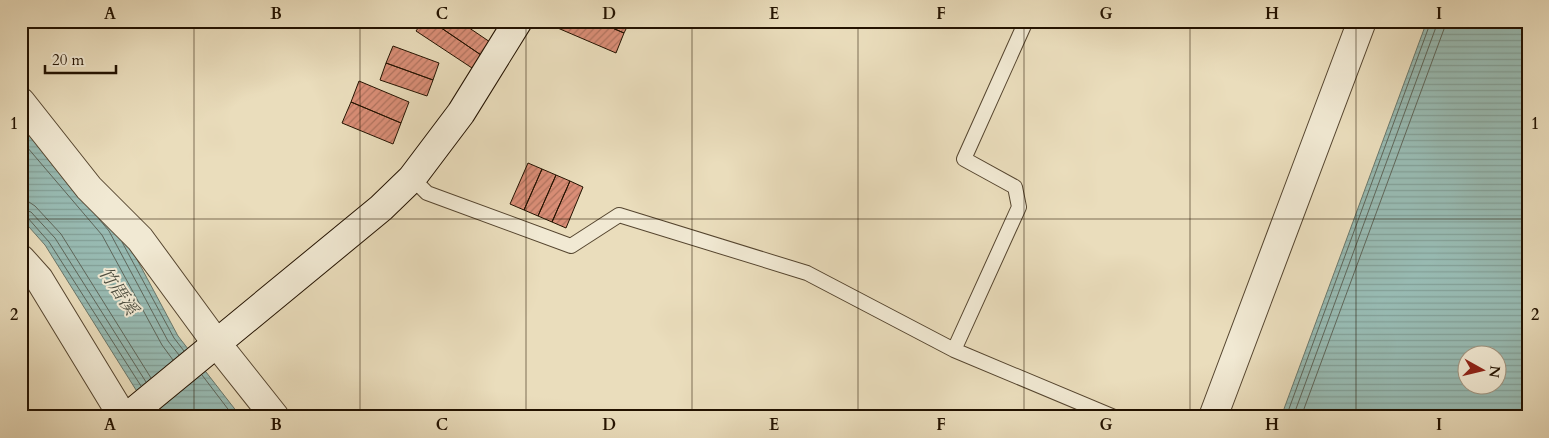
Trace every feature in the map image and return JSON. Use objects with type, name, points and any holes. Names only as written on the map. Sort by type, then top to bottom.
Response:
[{"type":"street","points":[[21,259],[39,280],[128,414],[217,344],[381,208],[412,178],[461,113],[518,21]]},
{"type":"street","points":[[1213,417],[1362,21]]},
{"type":"street","points":[[21,102],[89,188],[140,239],[217,344],[275,417]]},
{"type":"lane","points":[[954,350],[1019,207],[1015,187],[964,160],[1026,21]]},
{"type":"lane","points":[[412,178],[427,192],[571,246],[619,215],[807,273],[954,350],[1114,417]]},
{"type":"water","points":[[1427,21],[1528,21],[1528,417],[1281,417]]},
{"type":"water","name":"竹厝溪","points":[[21,111],[118,224],[178,336],[241,417],[153,417],[45,245],[21,218]]},
{"type":"building","points":[[423,21],[431,21],[481,55],[472,68],[416,31]]},
{"type":"building","points":[[431,21],[459,21],[490,42],[481,55]]},
{"type":"building","points":[[547,21],[596,21],[624,33],[616,53],[546,23]]},
{"type":"building","points":[[596,21],[630,21],[624,33]]},
{"type":"building","points":[[393,46],[439,63],[433,80],[386,63]]},
{"type":"building","points":[[386,63],[433,80],[427,96],[380,80]]},
{"type":"building","points":[[359,81],[409,102],[401,123],[351,102]]},
{"type":"building","points":[[351,102],[401,123],[393,144],[342,123]]},
{"type":"building","points":[[528,163],[542,169],[524,210],[510,204]]},
{"type":"building","points":[[542,169],[556,175],[538,216],[524,210]]},
{"type":"building","points":[[556,175],[570,181],[552,222],[538,216]]},
{"type":"building","points":[[570,181],[583,187],[566,228],[552,222]]}]
